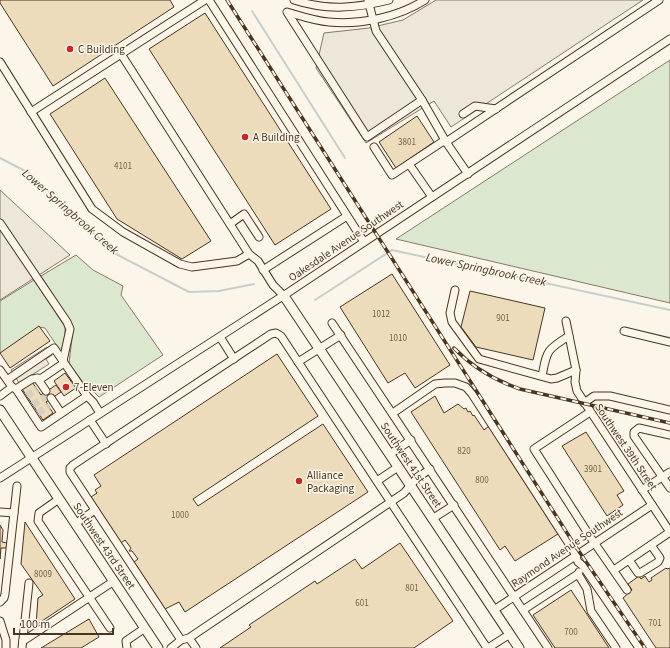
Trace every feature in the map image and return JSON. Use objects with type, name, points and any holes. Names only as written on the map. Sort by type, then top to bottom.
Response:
[{"type":"main road","name":"Southwest 41st Street","points":[[284,296],[519,648]]},
{"type":"main road","name":"Southwest 43rd Street","points":[[0,410],[158,648]]},
{"type":"street","points":[[31,112],[206,0]]},
{"type":"street","points":[[209,0],[364,242]]},
{"type":"street","points":[[294,0],[307,4],[337,8],[368,2],[389,0]]},
{"type":"street","points":[[422,100],[367,137],[287,12],[329,22],[372,20],[407,10],[425,0]]},
{"type":"street","points":[[374,147],[392,175],[442,142],[446,142],[659,0]]},
{"type":"street","points":[[368,2],[376,30],[422,100],[446,142],[468,174]]},
{"type":"street","name":"Oakesdale Avenue Southwest","points":[[0,478],[284,296],[670,39]]},
{"type":"street","points":[[121,54],[249,254],[258,261],[273,285],[284,296]]},
{"type":"street","points":[[0,62],[92,209],[123,232],[180,264],[192,267],[237,261],[249,254]]},
{"type":"street","points":[[463,114],[475,106],[496,109]]},
{"type":"street","points":[[409,164],[432,197]]},
{"type":"street","points":[[230,224],[244,214],[259,238]]},
{"type":"street","points":[[264,270],[347,216]]},
{"type":"street","points":[[0,223],[67,322],[70,329],[63,362],[42,378],[32,379],[0,396]]},
{"type":"street","points":[[455,290],[450,313],[452,322],[479,359],[551,379],[576,370]]},
{"type":"street","name":"Southwest 39th Street","points":[[566,321],[576,370],[575,382],[577,392],[670,532]]},
{"type":"street","points":[[332,323],[548,648]]},
{"type":"street","points":[[624,331],[670,342]]},
{"type":"street","points":[[181,640],[70,472],[70,468],[234,358],[271,334],[276,333],[281,336],[487,648],[510,634]]},
{"type":"street","points":[[298,362],[341,335]]},
{"type":"street","points":[[542,376],[546,355],[556,344],[569,336]]},
{"type":"street","points":[[220,337],[234,358]]},
{"type":"street","points":[[7,380],[54,348],[100,413]]},
{"type":"street","points":[[0,370],[14,388],[25,397],[36,414],[41,427],[87,396]]},
{"type":"street","points":[[37,378],[42,389]]},
{"type":"street","points":[[393,413],[436,384],[455,383],[466,387],[472,394],[578,562],[638,648]]},
{"type":"street","points":[[584,403],[594,396],[610,396],[670,410]]},
{"type":"street","points":[[51,402],[61,413]]},
{"type":"street","points":[[590,412],[534,449],[627,590]]},
{"type":"street","points":[[90,420],[106,444]]},
{"type":"street","points":[[670,435],[639,428],[634,432],[634,436],[670,488]]},
{"type":"street","points":[[390,454],[411,440]]},
{"type":"street","points":[[377,481],[398,467]]},
{"type":"street","points":[[171,648],[181,640],[189,638],[404,493],[410,485],[430,469]]},
{"type":"street","points":[[642,490],[670,472]]},
{"type":"street","points":[[0,602],[4,598],[5,594],[17,486]]},
{"type":"street","points":[[59,499],[39,513],[38,521],[110,628]]},
{"type":"street","name":"Raymond Avenue Southwest","points":[[494,610],[652,504]]},
{"type":"street","points":[[432,518],[454,505]]},
{"type":"street","points":[[75,524],[95,510]]},
{"type":"street","points":[[0,512],[14,513]]},
{"type":"street","points":[[614,570],[670,532]]},
{"type":"street","points":[[629,560],[638,573],[658,562],[660,558],[651,545]]},
{"type":"street","points":[[523,610],[578,574],[582,566]]},
{"type":"street","points":[[578,574],[587,589],[591,611],[616,648]]},
{"type":"street","points":[[22,644],[114,582]]},
{"type":"street","points":[[22,644],[29,583]]},
{"type":"street","points":[[0,622],[6,640],[6,648]]},
{"type":"street","points":[[127,648],[126,641],[145,628]]},
{"type":"street","points":[[189,638],[196,648]]},
{"type":"green space","points":[[670,60],[670,303],[396,239]]},
{"type":"green space","points":[[76,255],[93,270],[123,286],[121,295],[163,355],[99,397],[87,388],[69,363],[73,331],[72,324],[41,276]]},
{"type":"green space","points":[[34,280],[65,327],[65,335],[61,352],[45,328],[39,327],[0,354],[0,301]]},
{"type":"shaded area","points":[[436,0],[643,0],[451,127],[434,101],[366,143],[316,68],[324,33],[369,28],[403,20]]},
{"type":"shaded area","points":[[0,190],[70,255],[0,300]]},
{"type":"shaded area","points":[[47,347],[52,355],[46,359],[49,364],[19,383],[11,370]]},
{"type":"building","name":"C Building","points":[[0,0],[170,0],[174,7],[53,86],[0,3]]},
{"type":"building","name":"A Building","points":[[205,13],[331,209],[275,245],[149,49]]},
{"type":"building","points":[[105,78],[211,241],[182,259],[117,219],[50,114]]},
{"type":"building","points":[[417,116],[434,142],[396,168],[379,142]]},
{"type":"building","points":[[392,274],[450,365],[415,388],[405,373],[388,383],[340,307]]},
{"type":"building","points":[[470,291],[545,308],[533,360],[476,347],[461,327]]},
{"type":"building","points":[[39,326],[50,341],[10,368],[0,353]]},
{"type":"building","name":"Alliance Packaging","points":[[277,354],[318,416],[193,499],[198,506],[323,424],[368,492],[185,612],[179,602],[165,609],[134,562],[138,559],[132,551],[129,551],[131,548],[125,540],[121,543],[91,497],[97,493],[95,490],[101,486],[94,475]]},
{"type":"building","name":"7-Eleven","points":[[65,373],[76,388],[64,396],[54,381]]},
{"type":"building","name":"7-Eleven","points":[[32,382],[41,395],[56,385],[61,392],[46,402],[53,413],[43,420],[22,389]]},
{"type":"building","points":[[435,396],[444,413],[458,404],[464,409],[466,408],[468,412],[470,411],[473,416],[474,415],[484,430],[489,426],[558,534],[515,561],[505,546],[500,550],[411,412]]},
{"type":"building","points":[[586,432],[624,491],[617,495],[623,505],[607,516],[562,446]]},
{"type":"building","points":[[25,522],[75,599],[36,625],[38,598],[43,595],[21,564]]},
{"type":"building","points":[[0,525],[3,530],[2,542],[7,543],[6,548],[1,548],[0,559]]},
{"type":"building","points":[[400,543],[453,621],[414,648],[220,648],[251,627],[249,625],[315,581],[317,584],[355,559],[362,569]]},
{"type":"building","points":[[666,568],[670,568],[670,648],[656,648],[623,598],[632,590],[628,584],[639,576],[641,579],[645,576],[649,582],[652,580],[651,578]]},
{"type":"building","points":[[571,590],[609,648],[555,648],[533,615]]},
{"type":"building","points":[[89,619],[99,637],[81,648],[41,648]]},
{"type":"waterway","points":[[252,11],[345,158]]},
{"type":"waterway","name":"Lower Springbrook Creek","points":[[0,158],[29,173],[116,254],[189,292],[219,291],[254,284]]},
{"type":"waterway","name":"Lower Springbrook Creek","points":[[315,300],[392,250],[670,310]]},
{"type":"tunnel","points":[[27,396],[37,389]]},
{"type":"tunnel","points":[[33,405],[48,395]]},
{"type":"tunnel","points":[[38,413],[49,406]]},
{"type":"railway","points":[[227,0],[576,547],[645,648]]},
{"type":"railway","points":[[454,348],[484,373],[501,382],[520,389],[670,423]]},
{"type":"place","name":"C Building","points":[[70,49]]},
{"type":"place","name":"A Building","points":[[245,137]]},
{"type":"place","name":"7-Eleven","points":[[66,387]]},
{"type":"place","name":"Alliance Packaging","points":[[299,481]]}]
